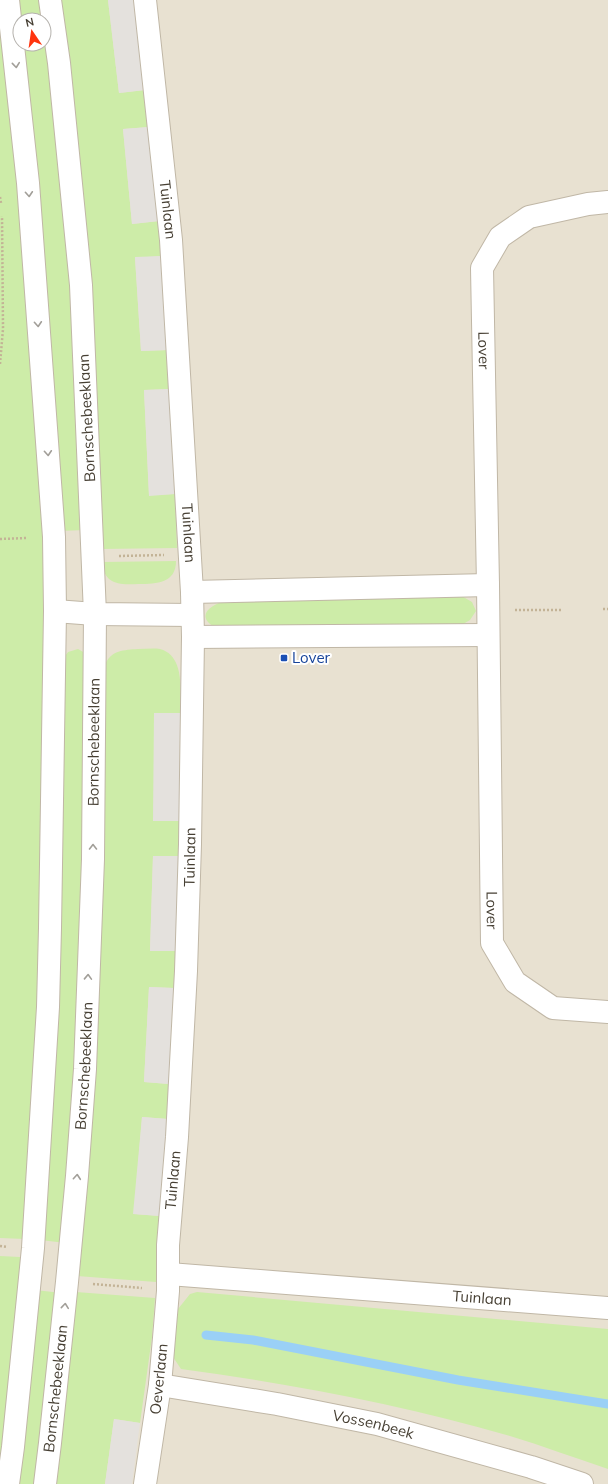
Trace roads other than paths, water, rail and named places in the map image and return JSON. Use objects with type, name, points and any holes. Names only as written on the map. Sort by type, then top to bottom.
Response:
[{"type":"street","points":[[8,0],[29,190],[54,537],[55,611],[48,1007],[33,1248],[8,1484]]},
{"type":"street","name":"Bornschebeeklaan","points":[[45,1484],[78,1176],[85,1069],[93,859],[95,614],[81,285],[59,63],[50,0]]},
{"type":"street","name":"Tuinlaan","points":[[145,0],[171,240],[192,592],[190,844],[186,971],[177,1137],[168,1245],[169,1274],[608,1308]]},
{"type":"street","name":"Lover","points":[[608,202],[588,204],[530,217],[500,237],[482,268],[488,585],[492,943],[514,982],[553,1008],[608,1012]]},
{"type":"street","points":[[192,592],[488,585]]},
{"type":"street","points":[[55,611],[95,614],[192,615]]},
{"type":"street","points":[[192,637],[488,635]]},
{"type":"street","name":"Oeverlaan","points":[[145,1484],[160,1385],[169,1274]]},
{"type":"street","name":"Vossenbeek","points":[[160,1385],[277,1404],[377,1424],[531,1467],[582,1484]]},
{"type":"waterway","points":[[206,1335],[253,1340],[458,1380],[608,1404]]},
{"type":"place","name":"Lover","points":[[284,658]]}]
